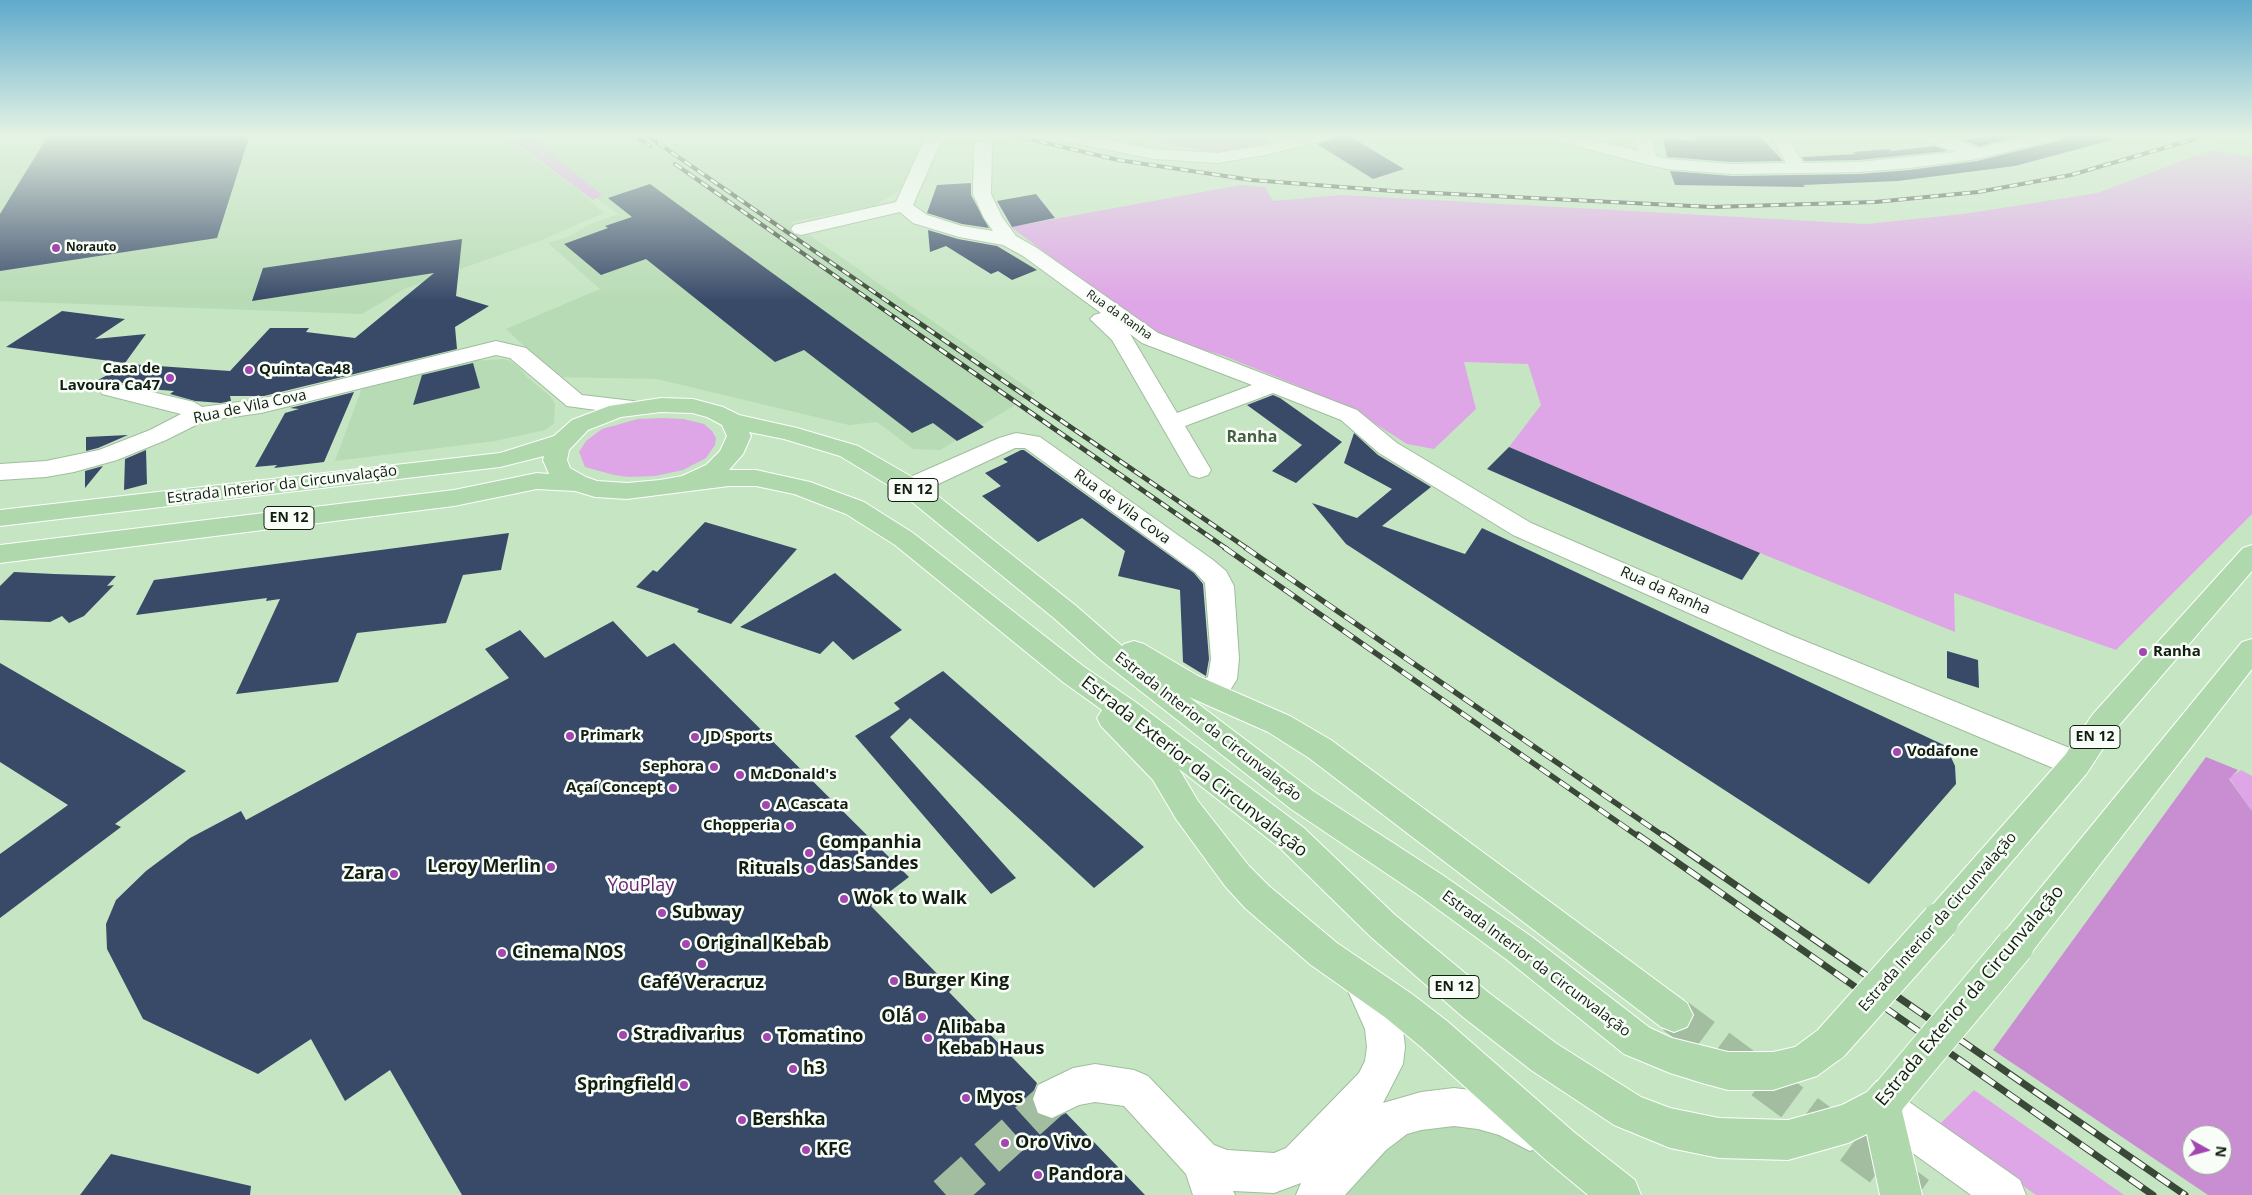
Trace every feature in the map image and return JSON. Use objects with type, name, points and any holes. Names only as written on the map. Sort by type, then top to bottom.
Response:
[{"type":"main road","name":"EN 12","points":[[661,405],[693,406],[715,412],[732,421],[739,436],[731,454],[715,470],[690,482],[660,488],[627,491],[595,489],[578,483],[560,472],[555,460],[571,433],[605,414],[661,405]]},
{"type":"main road","name":"Estrada Interior da Circunvalação","points":[[732,421],[789,433],[849,451],[910,487],[1065,612],[1111,653],[1302,800],[1429,884],[1510,942],[1637,1041],[1670,1056],[1728,1071],[1773,1071],[1804,1063],[1831,1043],[2076,764],[2104,722],[2252,554]]},
{"type":"main road","name":"Estrada Interior da Circunvalação","points":[[0,518],[500,460],[531,452],[571,433]]},
{"type":"main road","name":"Estrada Exterior da Circunvalação","points":[[690,482],[728,478],[756,478],[801,488],[855,508],[904,539],[1073,674],[1123,709],[1292,838],[1383,926],[1476,1006],[1544,1057],[1628,1111],[1670,1128],[1719,1138],[1788,1140],[1848,1123],[1886,1100],[2015,946],[2252,650]]},
{"type":"main road","name":"EN 12","points":[[0,554],[454,498],[537,481],[578,483]]},
{"type":"main road","points":[[1065,612],[1149,659],[1188,684],[1279,724],[1320,749],[1674,1015]]},
{"type":"main road","points":[[1073,674],[1164,772],[1187,810],[1237,876],[1257,897],[1324,954],[1399,1006],[1434,1034],[1561,1147],[1620,1195]]},
{"type":"main road","points":[[1886,1100],[1891,1157],[1901,1195]]},
{"type":"street","points":[[801,229],[904,206],[911,190]]},
{"type":"street","points":[[982,190],[982,194],[993,218],[1019,246]]},
{"type":"street","name":"Rua da Ranha","points":[[904,206],[920,219],[1019,246],[1150,338],[1349,415],[1388,448],[1522,528],[1780,642],[2076,764]]},
{"type":"street","name":"Rua da Ranha","points":[[1019,246],[1041,271],[1121,336],[1199,470]]},
{"type":"street","name":"Rua de Vila Cova","points":[[0,472],[46,470],[108,455],[158,435],[198,415],[261,406],[496,348],[518,352],[575,401]]},
{"type":"street","points":[[1172,423],[1272,386]]},
{"type":"street","points":[[110,389],[186,407],[198,415]]},
{"type":"street","points":[[571,433],[575,401],[633,408]]},
{"type":"street","name":"Rua de Vila Cova","points":[[910,487],[1007,443],[1016,440],[1032,442],[1204,566],[1216,578],[1220,586],[1225,659],[1222,680],[1213,688],[1203,691]]},
{"type":"street","points":[[1052,1099],[1073,1087],[1095,1083],[1134,1089],[1207,1178],[1227,1170],[1274,1174],[1299,1164],[1373,1086],[1384,1064],[1386,1048],[1384,1029],[1374,1003],[1362,982]]},
{"type":"street","points":[[1886,1100],[2005,1195]]},
{"type":"street","points":[[1317,1195],[1372,1136],[1398,1117],[1421,1110],[1454,1107],[1478,1110],[1506,1118],[1561,1147]]},
{"type":"shaded area","points":[[0,190],[578,190],[604,213],[542,240],[404,289],[362,314],[0,301]]},
{"type":"shaded area","points":[[579,190],[596,190],[602,195],[593,200]]},
{"type":"shaded area","points":[[584,190],[901,190],[874,206],[791,222],[1035,393],[940,450],[913,449],[877,422],[849,425],[657,379],[557,377],[506,329],[600,289],[548,243],[570,236],[590,224],[618,214]]},
{"type":"shaded area","points":[[1214,190],[1267,190],[1273,201],[1342,195],[1866,224],[1963,214],[2097,193],[2106,190],[2252,190],[2252,514],[2116,650],[1954,593],[1955,632],[1760,553],[1509,447],[1541,405],[1528,364],[1464,362],[1476,409],[1434,449],[1407,444],[1360,414],[1301,387],[1224,356],[1171,340],[1134,319],[1011,227]]},
{"type":"shaded area","points":[[504,359],[512,362],[520,369],[550,396],[555,404],[554,423],[545,430],[495,441],[335,461],[362,388],[472,361]]},
{"type":"shaded area","points":[[638,419],[683,419],[704,424],[712,431],[716,438],[715,445],[706,458],[683,470],[655,476],[629,477],[585,467],[579,452],[586,441],[602,429]]},
{"type":"shaded area","points":[[2206,757],[2238,770],[2229,779],[2252,811],[2252,1195],[2208,1195],[1993,1050]]},
{"type":"shaded area","points":[[2241,770],[2252,776],[2252,811],[2229,778]]},
{"type":"shaded area","points":[[1974,1090],[2124,1195],[2036,1195],[1938,1126]]},
{"type":"shaded area","points":[[1498,1121],[1608,1195],[1327,1195],[1390,1131]]},
{"type":"building","points":[[15,190],[232,190],[217,238],[0,271],[0,214]]},
{"type":"building","points":[[633,190],[658,190],[984,427],[957,441],[933,423],[912,433],[804,350],[775,362],[646,259],[601,275],[564,244],[608,228],[605,226],[632,217],[608,198]]},
{"type":"building","points":[[935,190],[971,190],[971,195],[989,228],[962,224],[927,213]]},
{"type":"building","points":[[1036,194],[1055,218],[1012,227],[997,201]]},
{"type":"building","points":[[928,230],[958,239],[997,246],[1037,270],[1012,280],[998,271],[991,274],[946,246],[930,252]]},
{"type":"building","points":[[462,239],[456,296],[489,306],[455,327],[457,349],[264,396],[230,396],[231,401],[221,403],[195,401],[170,394],[174,391],[149,389],[110,380],[99,385],[88,385],[129,364],[230,371],[270,328],[309,328],[306,332],[355,338],[434,273],[252,301],[263,268]]},
{"type":"building","points":[[62,311],[125,319],[95,339],[146,334],[125,363],[6,347]]},
{"type":"building","points":[[473,363],[480,388],[413,405],[422,375]]},
{"type":"building","points":[[354,392],[324,462],[274,468],[277,465],[255,467],[285,413],[299,409],[290,408]]},
{"type":"building","points":[[1273,395],[1342,442],[1296,483],[1272,471],[1302,445],[1247,405]]},
{"type":"building","points":[[1354,433],[1378,455],[1431,487],[1382,526],[1465,554],[1482,528],[1946,746],[1955,766],[1956,784],[1869,884],[1346,544],[1312,503],[1357,518],[1392,489],[1344,463]]},
{"type":"building","points":[[128,435],[98,448],[86,451],[86,437]]},
{"type":"building","points":[[1509,447],[1760,553],[1742,580],[1487,469]]},
{"type":"building","points":[[146,450],[147,484],[124,490],[125,459]]},
{"type":"building","points":[[1024,450],[1194,573],[1203,584],[1209,659],[1206,676],[1183,662],[1180,590],[1118,576],[1125,551],[1082,518],[1038,542],[982,496],[1001,486],[985,473],[1008,462],[1003,459]]},
{"type":"building","points":[[103,466],[85,488],[85,471]]},
{"type":"building","points":[[705,522],[797,549],[731,624],[697,612],[699,609],[636,587],[653,570],[657,572]]},
{"type":"building","points":[[509,533],[501,570],[463,575],[446,623],[357,633],[338,682],[236,694],[280,599],[266,601],[267,598],[136,615],[154,580]]},
{"type":"building","points":[[14,572],[116,576],[107,586],[114,585],[84,616],[69,623],[62,616],[50,622],[0,620],[0,586]]},
{"type":"building","points":[[835,573],[902,630],[853,660],[833,641],[820,654],[740,627]]},
{"type":"building","points":[[613,621],[647,657],[674,643],[909,877],[871,906],[952,989],[949,992],[1037,1083],[1031,1098],[1036,1114],[1051,1120],[1066,1113],[1145,1195],[462,1195],[390,1070],[345,1101],[311,1039],[258,1074],[143,1019],[107,949],[106,924],[116,900],[146,871],[190,838],[241,811],[246,820],[509,678],[485,649],[520,630],[545,658]]},
{"type":"building","points":[[1947,651],[1978,660],[1979,688],[1947,678]]},
{"type":"building","points":[[0,663],[186,771],[115,824],[121,827],[0,918],[0,854],[68,805],[0,762]]},
{"type":"building","points":[[943,671],[1144,847],[1094,888],[910,718],[890,737],[1016,878],[991,894],[855,736],[900,709],[894,703]]},
{"type":"building","points":[[111,1154],[251,1186],[250,1195],[80,1195]]},
{"type":"tunnel","points":[[1674,1015],[1918,1195]]},
{"type":"tunnel","points":[[946,1195],[1052,1099]]},
{"type":"railway","points":[[712,190],[897,319]]},
{"type":"railway","points":[[726,190],[913,319]]},
{"type":"railway","points":[[1377,190],[1712,207],[1875,202],[1990,190]]},
{"type":"railway","points":[[895,318],[1227,549]]},
{"type":"railway","points":[[912,318],[1248,549]]},
{"type":"railway","points":[[1225,548],[1639,837]]},
{"type":"railway","points":[[1246,548],[1665,837]]},
{"type":"railway","points":[[1638,835],[2153,1195]]},
{"type":"railway","points":[[1663,835],[2185,1195]]},
{"type":"place","name":"Norauto","points":[[56,248]]},
{"type":"place","name":"Quinta Ca48","points":[[249,370]]},
{"type":"place","name":"Casa de Lavoura Ca47","points":[[170,378]]},
{"type":"place","name":"Ranha","points":[[2143,652]]},
{"type":"place","name":"Primark","points":[[570,736]]},
{"type":"place","name":"JD Sports","points":[[695,737]]},
{"type":"place","name":"Vodafone","points":[[1897,752]]},
{"type":"place","name":"Sephora","points":[[714,767]]},
{"type":"place","name":"McDonald's","points":[[740,775]]},
{"type":"place","name":"Açaí Concept","points":[[673,788]]},
{"type":"place","name":"A Cascata","points":[[766,805]]},
{"type":"place","name":"Chopperia","points":[[790,826]]},
{"type":"place","name":"Companhia das Sandes","points":[[809,853]]},
{"type":"place","name":"Leroy Merlin","points":[[551,867]]},
{"type":"place","name":"Rituals","points":[[810,869]]},
{"type":"place","name":"Zara","points":[[394,874]]},
{"type":"place","name":"Wok to Walk","points":[[844,899]]},
{"type":"place","name":"Subway","points":[[662,913]]},
{"type":"place","name":"Original Kebab","points":[[686,944]]},
{"type":"place","name":"Cinema NOS","points":[[502,953]]},
{"type":"place","name":"Café Veracruz","points":[[702,964]]},
{"type":"place","name":"Burger King","points":[[894,981]]},
{"type":"place","name":"Olá","points":[[922,1017]]},
{"type":"place","name":"Stradivarius","points":[[623,1035]]},
{"type":"place","name":"Tomatino","points":[[767,1037]]},
{"type":"place","name":"Alibaba Kebab Haus","points":[[928,1038]]},
{"type":"place","name":"h3","points":[[793,1069]]},
{"type":"place","name":"Springfield","points":[[684,1085]]},
{"type":"place","name":"Myos","points":[[966,1098]]},
{"type":"place","name":"Bershka","points":[[742,1120]]},
{"type":"place","name":"Oro Vivo","points":[[1005,1143]]},
{"type":"place","name":"KFC","points":[[806,1150]]},
{"type":"place","name":"Pandora","points":[[1038,1175]]},
{"type":"district","name":"Ranha","points":[[1252,437]]},
{"type":"park label","name":"YouPlay","points":[[641,886]]}]
